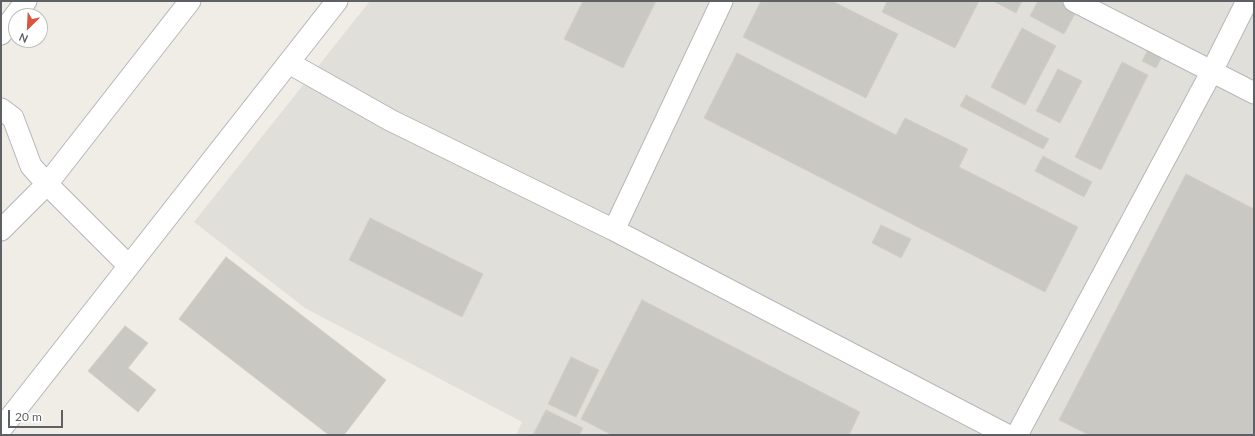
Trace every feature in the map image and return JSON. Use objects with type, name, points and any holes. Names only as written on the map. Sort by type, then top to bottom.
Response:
[{"type":"street","points":[[1,34],[26,1]]},
{"type":"street","points":[[1,230],[48,184],[190,1]]},
{"type":"street","points":[[1,429],[337,1]]},
{"type":"street","points":[[614,230],[722,1]]},
{"type":"street","points":[[1074,1],[1254,93]]},
{"type":"street","points":[[1017,435],[1212,71],[1247,1]]},
{"type":"street","points":[[289,63],[390,120],[614,230],[1006,435]]},
{"type":"street","points":[[1,109],[12,118],[31,166],[129,266]]},
{"type":"shaded area","points":[[370,1],[1254,1],[1254,435],[516,435],[522,422],[305,308],[194,222]]},
{"type":"building","points":[[583,1],[656,1],[623,68],[564,39]]},
{"type":"building","points":[[761,1],[832,1],[898,34],[866,98],[743,37]]},
{"type":"building","points":[[887,1],[979,1],[955,48],[882,12]]},
{"type":"building","points":[[993,1],[1022,1],[1016,13]]},
{"type":"building","points":[[1038,1],[1060,1],[1077,10],[1064,34],[1030,16]]},
{"type":"building","points":[[1022,28],[1056,46],[1025,105],[991,87]]},
{"type":"building","points":[[1151,44],[1165,51],[1156,68],[1142,61]]},
{"type":"building","points":[[737,53],[896,135],[905,118],[968,149],[959,167],[1078,227],[1045,292],[704,118]]},
{"type":"building","points":[[1122,62],[1148,75],[1101,170],[1075,157]]},
{"type":"building","points":[[1058,69],[1082,81],[1060,123],[1036,111]]},
{"type":"building","points":[[966,95],[1049,139],[1043,149],[960,106]]},
{"type":"building","points":[[1043,156],[1092,182],[1084,197],[1035,171]]},
{"type":"building","points":[[1186,174],[1254,209],[1254,435],[1089,435],[1059,420]]},
{"type":"building","points":[[370,218],[483,274],[462,317],[349,260]]},
{"type":"building","points":[[881,225],[911,239],[901,258],[872,243]]},
{"type":"building","points":[[226,257],[386,380],[344,435],[329,435],[179,319]]},
{"type":"building","points":[[642,300],[860,412],[849,435],[612,435],[581,419]]},
{"type":"building","points":[[125,326],[148,343],[128,368],[156,390],[138,412],[88,371]]},
{"type":"building","points":[[571,357],[599,370],[576,417],[548,404]]},
{"type":"building","points":[[546,410],[583,428],[579,435],[533,435]]}]
